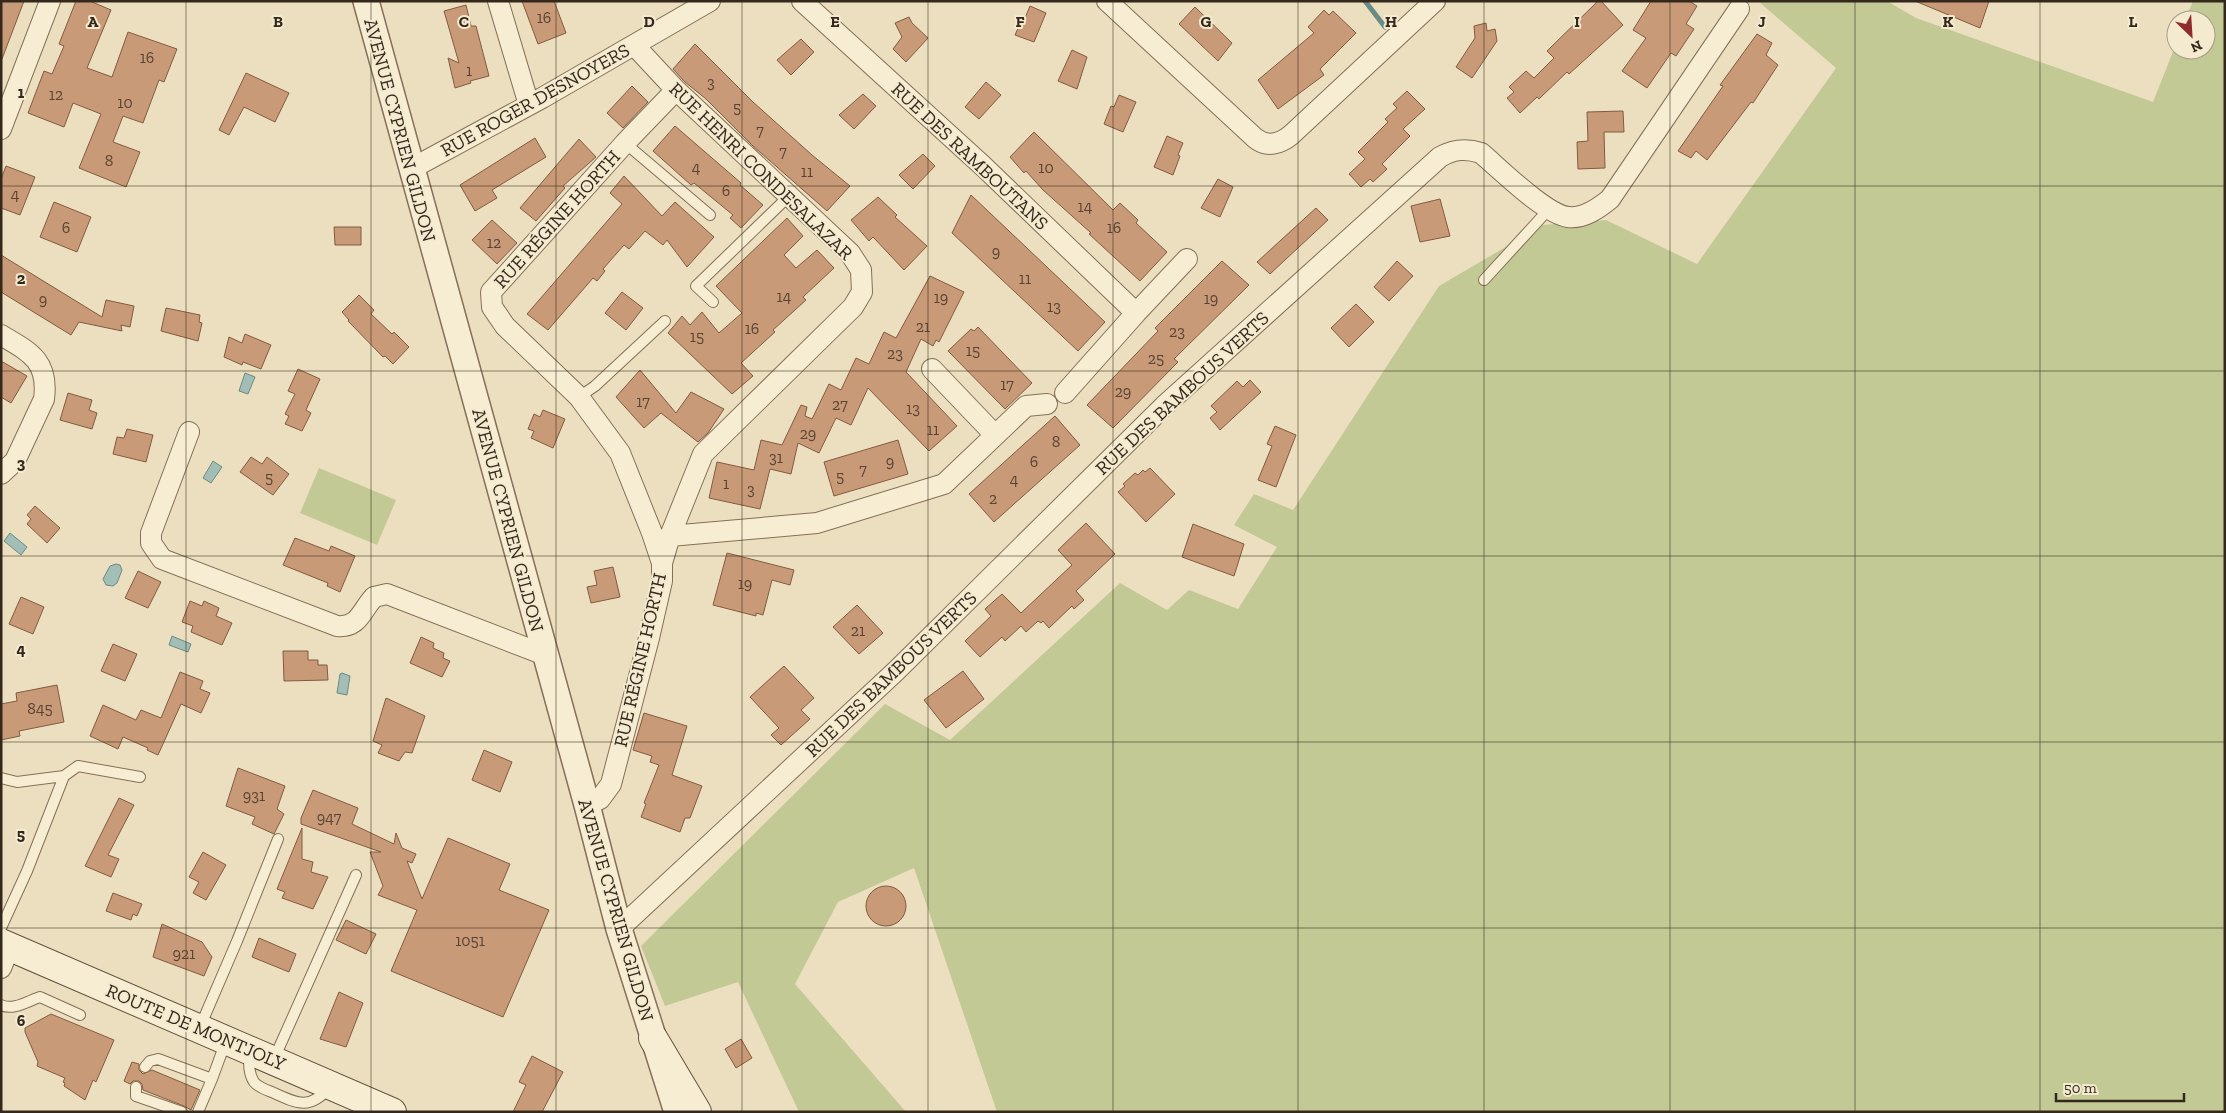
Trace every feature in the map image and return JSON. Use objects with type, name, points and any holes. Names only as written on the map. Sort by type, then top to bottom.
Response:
[{"type":"main road","name":"ROUTE DE MONTJOLY","points":[[4,946],[392,1112]]},
{"type":"main road","points":[[653,1038],[697,1112]]},
{"type":"street","points":[[1,129],[50,1]]},
{"type":"street","name":"AVENUE CYPRIEN GILDON","points":[[366,1],[587,805],[619,929],[677,1112]]},
{"type":"street","points":[[498,1],[529,105]]},
{"type":"street","name":"RUE ROGER DESNOYERS","points":[[410,166],[420,164],[529,105],[710,1]]},
{"type":"street","name":"RUE DES RAMBOUTANS","points":[[802,1],[983,166],[1136,313]]},
{"type":"street","points":[[1107,1],[1255,138],[1260,142],[1270,144],[1276,144],[1292,135],[1435,1]]},
{"type":"street","name":"RUE DES BAMBOUS VERTS","points":[[619,929],[896,671],[1164,406],[1440,157],[1458,150],[1469,149],[1481,153],[1549,210],[1567,217],[1591,212],[1610,199],[1739,9]]},
{"type":"street","name":"RUE HENRI CONDESALAZAR","points":[[634,45],[676,90],[850,253],[861,270],[862,292],[853,307],[703,454],[670,536],[662,563]]},
{"type":"street","name":"RUE RÉGINE HORTH","points":[[587,805],[600,799],[612,784],[662,581],[662,563],[620,453],[579,397],[506,326],[492,307],[491,292],[625,143],[676,90]]},
{"type":"street","points":[[1064,393],[1187,259]]},
{"type":"street","points":[[1,335],[32,353],[43,370],[46,389],[44,399],[15,461],[1,474]]},
{"type":"street","points":[[932,369],[995,435]]},
{"type":"street","points":[[670,536],[818,523],[944,484],[1026,406],[1048,404]]},
{"type":"street","points":[[190,432],[151,533],[151,543],[162,559],[337,626],[353,624],[363,615],[374,597],[387,594],[545,655]]},
{"type":"street","name":"AVENUE CYPRIEN GILDON","points":[[653,1038],[669,1112]]},
{"type":"lane","points":[[625,143],[710,215]]},
{"type":"lane","points":[[713,302],[696,286],[789,196]]},
{"type":"lane","points":[[1484,280],[1549,210]]},
{"type":"lane","points":[[579,397],[595,386],[664,322]]},
{"type":"lane","points":[[1,778],[18,782],[64,776],[78,766],[140,777]]},
{"type":"lane","points":[[4,946],[27,871],[64,776]]},
{"type":"lane","points":[[199,1028],[237,941],[278,839]]},
{"type":"lane","points":[[273,1061],[356,875]]},
{"type":"lane","points":[[1,1006],[7,1008],[16,1007],[40,997],[80,1015]]},
{"type":"lane","points":[[198,1112],[212,1079],[237,1045],[254,1082],[261,1088],[298,1104],[311,1102],[322,1096],[332,1085]]},
{"type":"lane","points":[[145,1067],[150,1061],[158,1059],[212,1079]]},
{"type":"lane","points":[[136,1087],[136,1096],[182,1112]]},
{"type":"green space","points":[[1758,1],[1887,1],[1916,18],[2153,102],[2170,60],[2216,60],[2216,10],[2189,10],[2193,1],[2225,1],[2225,1112],[997,1112],[914,868],[838,902],[795,984],[906,1112],[799,1112],[738,982],[665,1006],[641,946],[885,704],[950,740],[1120,583],[1167,610],[1189,590],[1238,609],[1277,547],[1234,525],[1254,494],[1293,510],[1439,286],[1543,225],[1606,220],[1697,264],[1836,68]]},
{"type":"green space","points":[[319,468],[396,500],[377,545],[300,513]]},
{"type":"water","points":[[245,373],[255,377],[248,394],[239,391]]},
{"type":"water","points":[[213,461],[222,467],[211,483],[203,478]]},
{"type":"water","points":[[10,533],[27,547],[21,555],[4,541]]},
{"type":"water","points":[[120,565],[122,570],[117,583],[113,586],[106,585],[103,579],[110,566]]},
{"type":"water","points":[[172,636],[191,644],[188,652],[169,645]]},
{"type":"water","points":[[340,674],[350,676],[347,695],[337,693]]},
{"type":"building","points":[[1,1],[24,1],[2,59],[1,59]]},
{"type":"building","points":[[76,1],[90,1],[111,10],[87,68],[112,77],[128,32],[177,49],[164,82],[159,80],[143,123],[123,116],[113,142],[140,152],[126,187],[79,168],[101,114],[73,103],[64,127],[28,113],[44,71],[52,74],[64,46],[59,44]]},
{"type":"building","points":[[522,1],[554,1],[566,33],[538,44]]},
{"type":"building","points":[[1598,1],[1601,1],[1623,25],[1569,74],[1567,72],[1539,99],[1537,97],[1520,113],[1507,98],[1514,92],[1509,87],[1526,71],[1534,78],[1554,58],[1547,51]]},
{"type":"building","points":[[1651,1],[1689,1],[1697,6],[1686,24],[1694,29],[1676,56],[1671,53],[1647,88],[1622,71],[1646,38],[1633,30]]},
{"type":"building","points":[[1915,1],[1989,1],[1980,28]]},
{"type":"building","points":[[466,5],[471,26],[476,26],[489,76],[470,81],[471,83],[455,88],[448,58],[459,63],[444,11]]},
{"type":"building","points":[[1030,6],[1046,13],[1034,42],[1015,35]]},
{"type":"building","points":[[1195,7],[1232,43],[1218,61],[1179,24]]},
{"type":"building","points":[[1324,10],[1329,15],[1333,11],[1356,33],[1320,69],[1324,75],[1278,109],[1258,80],[1314,33],[1308,27]]},
{"type":"building","points":[[909,17],[912,23],[928,38],[906,62],[893,49],[902,37],[895,23]]},
{"type":"building","points":[[1486,23],[1487,31],[1495,29],[1497,41],[1472,78],[1456,67],[1475,38],[1474,26]]},
{"type":"building","points":[[1757,34],[1772,43],[1766,55],[1778,65],[1753,103],[1751,102],[1707,160],[1696,151],[1691,158],[1678,151],[1723,86],[1720,85]]},
{"type":"building","points":[[801,39],[814,52],[791,75],[777,60]]},
{"type":"building","points":[[695,44],[753,102],[850,186],[827,211],[753,146],[673,69]]},
{"type":"building","points":[[1072,50],[1087,57],[1077,89],[1058,81]]},
{"type":"building","points":[[246,73],[289,93],[275,122],[244,107],[229,135],[219,130]]},
{"type":"building","points":[[986,82],[1001,95],[979,119],[965,107]]},
{"type":"building","points":[[632,86],[648,102],[623,128],[607,113]]},
{"type":"building","points":[[1407,91],[1425,109],[1403,129],[1410,136],[1382,164],[1387,169],[1373,182],[1370,179],[1361,187],[1349,174],[1365,159],[1358,152],[1388,122],[1385,119],[1397,108],[1393,104]]},
{"type":"building","points":[[863,94],[876,106],[854,129],[839,115]]},
{"type":"building","points":[[1119,95],[1136,102],[1123,132],[1104,124],[1111,106],[1114,107]]},
{"type":"building","points":[[1623,111],[1624,132],[1604,132],[1605,168],[1578,169],[1577,142],[1588,141],[1587,112]]},
{"type":"building","points":[[675,126],[741,183],[740,185],[763,205],[741,228],[730,218],[733,215],[694,183],[691,185],[653,151]]},
{"type":"building","points":[[1034,132],[1113,210],[1120,203],[1138,220],[1136,223],[1167,252],[1140,281],[1043,190],[1026,171],[1024,173],[1010,157]]},
{"type":"building","points":[[1167,136],[1183,143],[1173,175],[1154,167]]},
{"type":"building","points":[[535,138],[546,157],[492,190],[497,198],[475,211],[460,185]]},
{"type":"building","points":[[579,139],[596,157],[563,186],[565,188],[536,221],[520,208]]},
{"type":"building","points":[[923,154],[935,166],[913,189],[899,175]]},
{"type":"building","points":[[6,166],[35,177],[20,215],[1,208],[1,179]]},
{"type":"building","points":[[624,176],[662,216],[675,202],[714,237],[687,267],[667,240],[663,245],[645,231],[629,249],[624,245],[603,269],[605,271],[597,281],[593,278],[548,330],[527,314],[622,204],[610,193]]},
{"type":"building","points":[[1218,179],[1233,187],[1220,217],[1201,208]]},
{"type":"building","points":[[971,195],[1105,322],[1078,351],[952,233]]},
{"type":"building","points":[[878,197],[897,215],[895,217],[927,246],[904,270],[873,237],[869,241],[851,220]]},
{"type":"building","points":[[1440,199],[1450,236],[1420,242],[1411,206]]},
{"type":"building","points":[[54,202],[91,217],[77,252],[40,237]]},
{"type":"building","points":[[1316,208],[1328,220],[1270,274],[1257,262]]},
{"type":"building","points":[[787,218],[803,236],[784,255],[796,268],[817,250],[834,268],[803,297],[806,300],[773,330],[775,332],[741,363],[753,376],[732,394],[668,333],[682,316],[690,325],[702,312],[719,333],[742,313],[716,286]]},
{"type":"building","points":[[492,220],[517,243],[497,264],[472,240]]},
{"type":"building","points":[[334,227],[361,227],[361,245],[335,245]]},
{"type":"building","points":[[1,255],[102,317],[106,300],[134,306],[130,327],[121,325],[122,331],[79,322],[71,335],[1,292]]},
{"type":"building","points":[[1222,261],[1249,285],[1174,359],[1178,362],[1113,428],[1087,405],[1158,331],[1155,328]]},
{"type":"building","points":[[1397,261],[1413,276],[1389,301],[1374,287]]},
{"type":"building","points":[[930,276],[964,292],[939,342],[936,340],[933,346],[921,339],[906,372],[957,426],[929,451],[868,388],[851,425],[836,418],[819,453],[798,443],[791,474],[770,469],[760,509],[709,498],[717,462],[754,470],[761,440],[782,445],[801,405],[807,407],[805,416],[812,419],[829,384],[841,390],[856,358],[869,364],[884,332],[896,338]]},
{"type":"building","points":[[622,292],[643,308],[626,330],[605,313]]},
{"type":"building","points":[[359,295],[374,310],[371,314],[409,347],[393,364],[385,356],[383,357],[348,321],[342,312]]},
{"type":"building","points":[[1356,304],[1374,322],[1349,347],[1331,328]]},
{"type":"building","points":[[166,308],[200,315],[199,322],[202,323],[198,341],[161,331]]},
{"type":"building","points":[[978,327],[1032,383],[1005,409],[948,351],[971,329],[974,331]]},
{"type":"building","points":[[245,334],[271,345],[261,369],[243,362],[242,365],[224,357],[229,337],[242,343]]},
{"type":"building","points":[[1,361],[27,376],[11,403],[1,397]]},
{"type":"building","points":[[298,369],[320,379],[306,410],[311,413],[302,431],[285,424],[289,416],[285,414],[295,394],[288,391]]},
{"type":"building","points":[[640,370],[676,413],[691,392],[724,409],[708,433],[698,442],[661,413],[644,428],[616,397]]},
{"type":"building","points":[[1250,380],[1261,392],[1220,430],[1210,418],[1217,412],[1211,406],[1237,381],[1243,387]]},
{"type":"building","points":[[68,393],[92,400],[89,410],[97,413],[92,429],[60,420]]},
{"type":"building","points":[[543,410],[565,419],[553,448],[531,438],[534,431],[528,429],[534,414],[540,417]]},
{"type":"building","points":[[1055,416],[1080,445],[994,522],[969,494]]},
{"type":"building","points":[[1275,426],[1296,435],[1276,487],[1258,480],[1272,446],[1267,444]]},
{"type":"building","points":[[127,429],[153,435],[146,462],[113,454],[117,437],[124,438]]},
{"type":"building","points":[[898,440],[908,474],[834,496],[824,462]]},
{"type":"building","points":[[251,457],[262,464],[267,457],[289,474],[273,495],[240,472]]},
{"type":"building","points":[[1150,468],[1175,494],[1146,522],[1118,492],[1125,486],[1123,484],[1135,473],[1138,475],[1143,470],[1145,472]]},
{"type":"building","points":[[35,506],[60,528],[47,543],[27,524],[31,519],[27,515]]},
{"type":"building","points":[[1086,523],[1115,554],[1076,591],[1084,600],[1074,609],[1072,606],[1049,628],[1043,621],[1041,623],[1038,621],[1026,632],[1021,626],[1005,641],[1002,637],[980,657],[965,641],[991,616],[985,609],[1002,594],[1021,613],[1072,565],[1058,550]]},
{"type":"building","points":[[1193,524],[1244,544],[1234,576],[1182,557]]},
{"type":"building","points":[[295,538],[329,551],[331,546],[355,556],[340,592],[327,586],[328,583],[283,565]]},
{"type":"building","points":[[727,553],[794,570],[790,585],[772,580],[763,615],[756,613],[756,616],[713,605]]},
{"type":"building","points":[[613,567],[620,597],[591,603],[587,587],[597,585],[594,571]]},
{"type":"building","points":[[138,571],[161,582],[148,608],[125,598]]},
{"type":"building","points":[[21,597],[44,607],[33,634],[9,624]]},
{"type":"building","points":[[190,601],[202,606],[204,601],[219,608],[216,616],[232,623],[222,645],[191,632],[193,626],[182,622]]},
{"type":"building","points":[[857,605],[883,633],[859,654],[833,627]]},
{"type":"building","points":[[421,637],[434,643],[433,648],[444,653],[443,658],[450,661],[442,677],[410,663]]},
{"type":"building","points":[[113,644],[137,654],[125,681],[101,671]]},
{"type":"building","points":[[283,651],[308,651],[308,660],[318,660],[318,665],[327,665],[328,680],[284,681]]},
{"type":"building","points":[[784,666],[814,698],[801,710],[810,719],[781,745],[771,735],[779,728],[750,697]]},
{"type":"building","points":[[963,671],[984,699],[946,728],[924,700]]},
{"type":"building","points":[[180,672],[203,681],[200,689],[210,693],[201,713],[181,704],[158,755],[147,750],[148,748],[123,737],[118,749],[90,736],[103,705],[136,720],[141,710],[161,718]]},
{"type":"building","points":[[57,685],[64,722],[19,731],[20,736],[1,740],[1,704],[17,701],[16,693]]},
{"type":"building","points":[[386,698],[425,716],[412,753],[405,752],[399,761],[378,753],[382,745],[373,741]]},
{"type":"building","points":[[644,713],[687,726],[672,775],[702,786],[690,818],[685,818],[680,832],[641,817],[646,804],[644,803],[659,765],[650,762],[652,756],[633,750]]},
{"type":"building","points":[[484,750],[512,762],[500,792],[472,780]]},
{"type":"building","points":[[238,768],[285,786],[277,809],[284,814],[274,834],[252,824],[255,817],[226,806]]},
{"type":"building","points":[[313,790],[358,808],[352,824],[394,844],[396,833],[402,848],[416,854],[412,863],[407,861],[422,899],[448,838],[510,864],[499,890],[549,910],[503,1017],[391,971],[417,910],[378,895],[383,886],[370,852],[381,852],[301,824],[301,818]]},
{"type":"building","points":[[119,798],[134,805],[108,855],[119,859],[111,877],[85,866]]},
{"type":"building","points":[[302,828],[302,859],[313,862],[311,872],[328,877],[313,909],[282,898],[285,892],[277,889]]},
{"type":"building","points":[[203,852],[226,865],[206,900],[193,893],[199,882],[189,877]]},
{"type":"building","points":[[890,886],[897,889],[903,895],[906,906],[905,914],[897,923],[890,926],[882,926],[875,923],[867,914],[866,902],[869,895],[878,887]]},
{"type":"building","points":[[113,893],[142,904],[137,916],[133,914],[131,920],[106,911]]},
{"type":"building","points":[[346,920],[376,934],[366,954],[336,940]]},
{"type":"building","points":[[162,924],[202,942],[212,957],[204,976],[153,957]]},
{"type":"building","points":[[259,938],[296,954],[289,972],[252,957]]},
{"type":"building","points":[[339,992],[363,1003],[346,1047],[320,1039]]},
{"type":"building","points":[[51,1014],[114,1040],[96,1082],[93,1080],[85,1100],[64,1086],[65,1078],[37,1066],[38,1062],[25,1028]]},
{"type":"building","points":[[741,1039],[752,1058],[736,1068],[725,1049]]},
{"type":"building","points":[[532,1056],[563,1072],[542,1112],[513,1112],[526,1085],[519,1082]]},
{"type":"building","points":[[132,1062],[139,1064],[139,1070],[143,1074],[152,1070],[200,1090],[191,1110],[143,1090],[142,1084],[139,1081],[133,1081],[130,1084],[124,1081]]},
{"type":"waterway","points":[[1365,1],[1385,27]]}]
